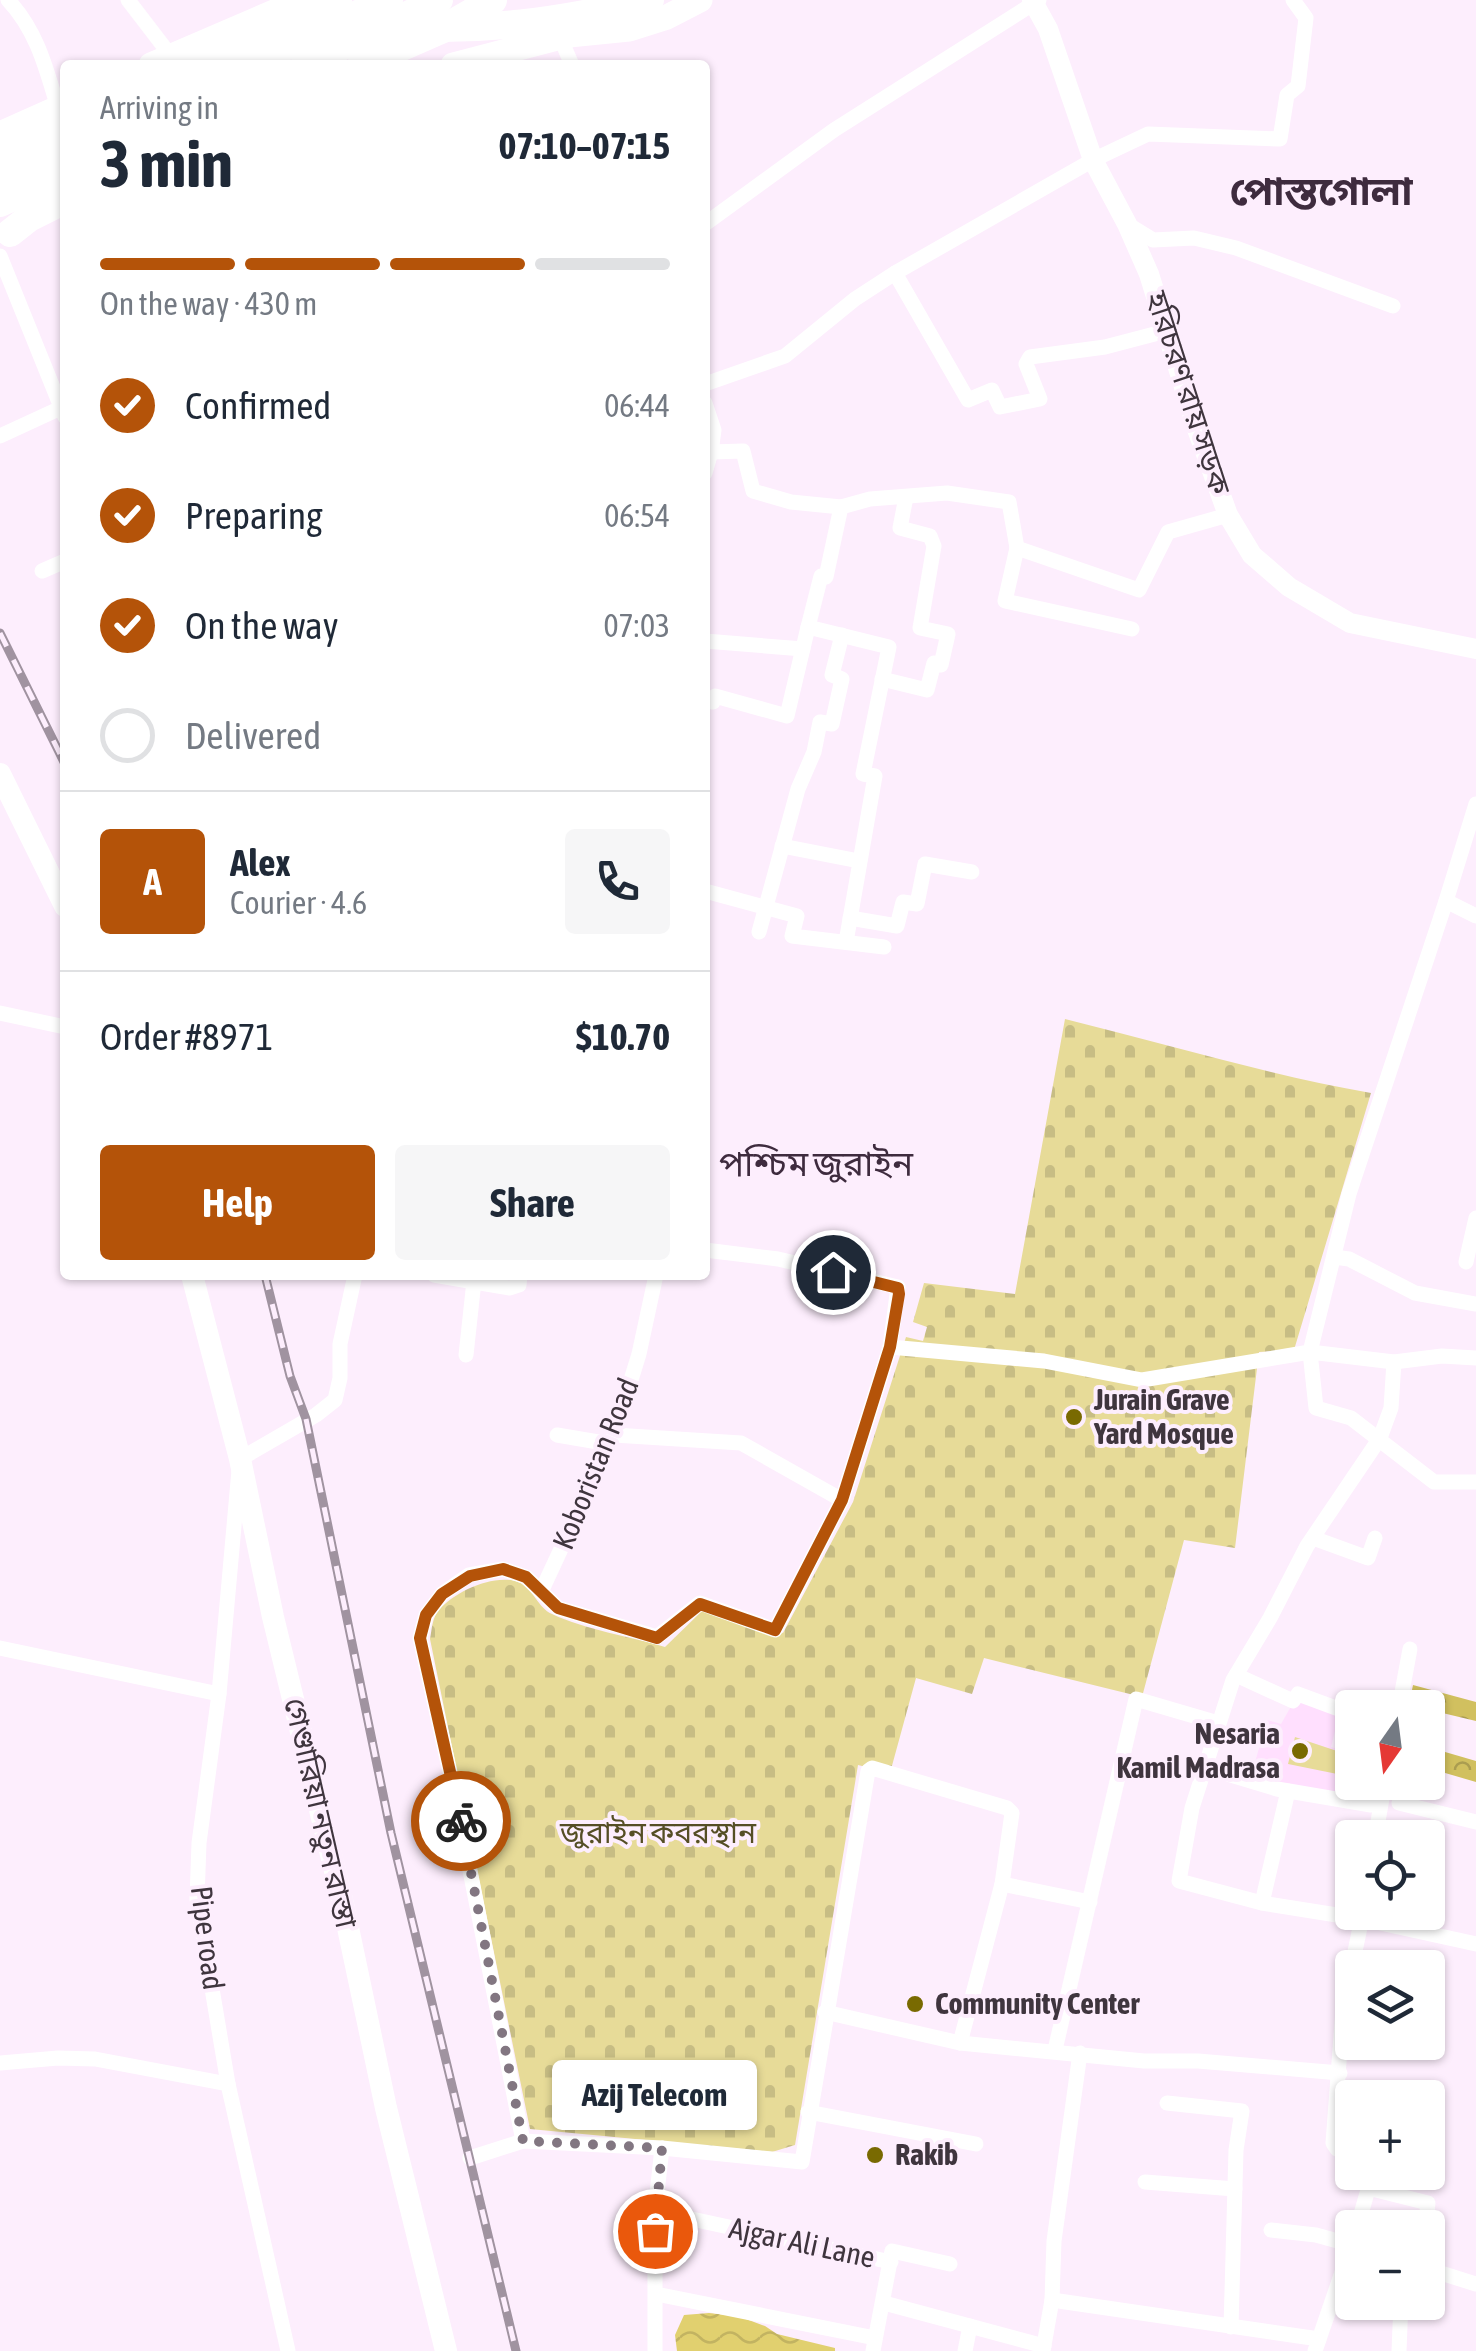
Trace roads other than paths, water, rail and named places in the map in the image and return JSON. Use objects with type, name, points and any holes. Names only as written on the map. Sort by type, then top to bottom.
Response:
[{"type":"highway","points":[[175,60],[302,0]]},
{"type":"highway","points":[[176,60],[338,0]]},
{"type":"highway","points":[[259,60],[438,0]]},
{"type":"highway","points":[[371,60],[440,30],[494,0]]},
{"type":"highway","points":[[312,60],[390,13],[440,30],[503,28],[650,0]]},
{"type":"highway","points":[[472,60],[560,38],[629,28],[668,17],[700,0]]},
{"type":"highway","points":[[0,134],[60,113]]},
{"type":"highway","points":[[0,148],[60,114]]},
{"type":"highway","points":[[0,176],[60,148]]},
{"type":"highway","points":[[0,203],[60,176]]},
{"type":"highway","points":[[4,242],[28,218],[60,202]]},
{"type":"highway","points":[[4,242],[60,218]]},
{"type":"main road","name":"হরিচরণ রায় সড়ক","points":[[1035,1],[1093,160],[1149,274],[1228,515],[1252,554],[1289,587],[1350,623],[1476,649]]},
{"type":"main road","points":[[0,774],[60,896]]},
{"type":"main road","name":"গেণ্ডারিয়া নতুন রাস্তা","points":[[193,1280],[240,1459],[386,2108],[446,2351]]},
{"type":"street","points":[[8,0],[26,19],[60,104]]},
{"type":"street","points":[[128,0],[170,60]]},
{"type":"street","points":[[710,382],[785,356],[855,299],[895,273],[1093,160],[1148,134],[1280,139],[1286,96],[1298,86],[1306,18],[1293,0]]},
{"type":"street","points":[[710,220],[834,130],[1035,1]]},
{"type":"street","points":[[560,38],[570,60]]},
{"type":"street","points":[[1127,224],[1153,240],[1194,238],[1236,248],[1393,306]]},
{"type":"street","points":[[4,242],[60,399]]},
{"type":"street","points":[[895,273],[968,400],[992,390],[1000,407],[1040,400],[1026,364],[1030,358],[1104,347],[1166,331]]},
{"type":"street","points":[[0,436],[60,412]]},
{"type":"street","points":[[710,418],[714,430],[710,456]]},
{"type":"street","points":[[711,452],[743,451],[753,491],[790,502],[841,507],[870,499],[947,494],[1010,502],[1017,548],[1005,601],[1132,629]]},
{"type":"street","points":[[882,679],[927,690],[934,663],[941,665],[948,634],[920,628],[934,546],[930,536],[900,528],[906,497]]},
{"type":"street","points":[[710,702],[715,696],[787,716],[841,507]]},
{"type":"street","points":[[1017,548],[1139,590],[1168,532],[1228,515]]},
{"type":"street","points":[[42,570],[60,563]]},
{"type":"street","points":[[808,628],[889,646],[863,774],[875,776],[846,942]]},
{"type":"street","points":[[759,932],[820,722],[832,724],[842,679],[832,675],[842,636]]},
{"type":"street","points":[[710,642],[803,649]]},
{"type":"street","points":[[1476,804],[1362,1150],[1310,1352],[1316,1408],[1352,1418],[1434,1482],[1476,1482]]},
{"type":"street","points":[[782,846],[859,861]]},
{"type":"street","points":[[850,918],[898,926],[903,902],[916,904],[925,864],[972,872]]},
{"type":"street","points":[[710,892],[797,916],[792,936],[884,948]]},
{"type":"street","points":[[1446,901],[1476,916]]},
{"type":"street","points":[[0,1012],[60,1026]]},
{"type":"street","points":[[1466,1262],[1476,1218]]},
{"type":"street","points":[[523,2141],[420,1638],[426,1615],[442,1594],[470,1576],[503,1569],[526,1577],[558,1608],[657,1638],[700,1604],[775,1630],[842,1500],[890,1347],[898,1288],[778,1259],[710,1251]]},
{"type":"street","points":[[1334,1257],[1349,1259],[1415,1292],[1476,1304]]},
{"type":"street","points":[[240,1459],[336,1400],[340,1344],[354,1280]]},
{"type":"street","points":[[463,1280],[510,1288],[519,1285],[520,1280]]},
{"type":"street","name":"Koboristan Road","points":[[540,1592],[612,1439],[640,1354],[655,1280]]},
{"type":"street","points":[[466,1355],[474,1282]]},
{"type":"street","points":[[890,1347],[1044,1361],[1142,1380],[1310,1352],[1394,1362],[1442,1356],[1476,1358]]},
{"type":"street","points":[[1335,1912],[1262,1903],[1178,1881],[1192,1808],[1236,1674],[1313,1538],[1380,1438],[1391,1408],[1394,1362]]},
{"type":"street","points":[[556,1435],[741,1443],[842,1500]]},
{"type":"street","name":"Pipe road","points":[[240,1459],[219,1694],[199,1843],[198,1899],[228,2084],[288,2351]]},
{"type":"street","points":[[1313,1538],[1368,1558],[1374,1538]]},
{"type":"street","points":[[0,1648],[219,1694]]},
{"type":"street","points":[[1402,1690],[1410,1649]]},
{"type":"street","points":[[1236,1674],[1292,1700],[1298,1694],[1335,1708]]},
{"type":"street","points":[[1056,2050],[1136,1699],[1218,1723]]},
{"type":"street","points":[[1204,1768],[1288,1790],[1370,1805]]},
{"type":"street","points":[[470,2158],[523,2141],[662,2148],[802,2162],[869,1769],[1007,1808],[1012,1813],[1002,1884],[960,2044]]},
{"type":"street","points":[[1262,1903],[1288,1790]]},
{"type":"street","points":[[1398,1803],[1476,1822]]},
{"type":"street","points":[[1002,1884],[1090,1902]]},
{"type":"street","points":[[1339,2080],[1344,2009],[1359,1930]]},
{"type":"street","points":[[1419,1930],[1476,1944]]},
{"type":"street","points":[[825,2012],[960,2044],[1340,2073]]},
{"type":"street","points":[[884,2304],[1044,2348],[1052,2300],[1054,2241],[1080,2054]]},
{"type":"street","points":[[0,2063],[95,2059],[228,2084]]},
{"type":"street","points":[[1166,2104],[1242,2111],[1235,2189],[1231,2327]]},
{"type":"street","points":[[808,2112],[976,2144]]},
{"type":"street","points":[[655,2351],[656,2210],[662,2148]]},
{"type":"street","points":[[1145,2182],[1235,2189]]},
{"type":"street","points":[[1396,2190],[1428,2203],[1427,2210]]},
{"type":"street","name":"Ajgar Ali Lane","points":[[656,2210],[891,2262],[893,2251],[950,2264]]},
{"type":"street","points":[[1271,2230],[1335,2240]]},
{"type":"street","points":[[656,2294],[874,2344],[891,2262]]},
{"type":"street","points":[[1445,2274],[1476,2284]]},
{"type":"street","points":[[1052,2300],[1231,2327],[1317,2345],[1335,2293]]},
{"type":"street","points":[[1399,2351],[1400,2320]]},
{"type":"street","points":[[965,2351],[970,2326]]},
{"type":"water","points":[[684,2315],[738,2316],[777,2334],[835,2351],[677,2351],[675,2335]]},
{"type":"railway","points":[[0,633],[60,754]]},
{"type":"railway","points":[[266,1280],[290,1376],[306,1419],[391,1833],[516,2351]]},
{"type":"place","name":"Jurain Grave Yard Mosque","points":[[1074,1417]]},
{"type":"place","name":"Nesaria Kamil Madrasa","points":[[1300,1751]]},
{"type":"place","name":"Community Center","points":[[915,2004]]},
{"type":"place","name":"Rakib","points":[[875,2155]]},
{"type":"place","name":"Azij Telecom","points":[[655,2231]]},
{"type":"district","name":"পোস্তগোলা","points":[[1321,191]]},
{"type":"district","name":"পশ্চিম জুরাইন","points":[[816,1164]]},
{"type":"park label","name":"জুরাইন কবরস্থান","points":[[658,1833]]}]
